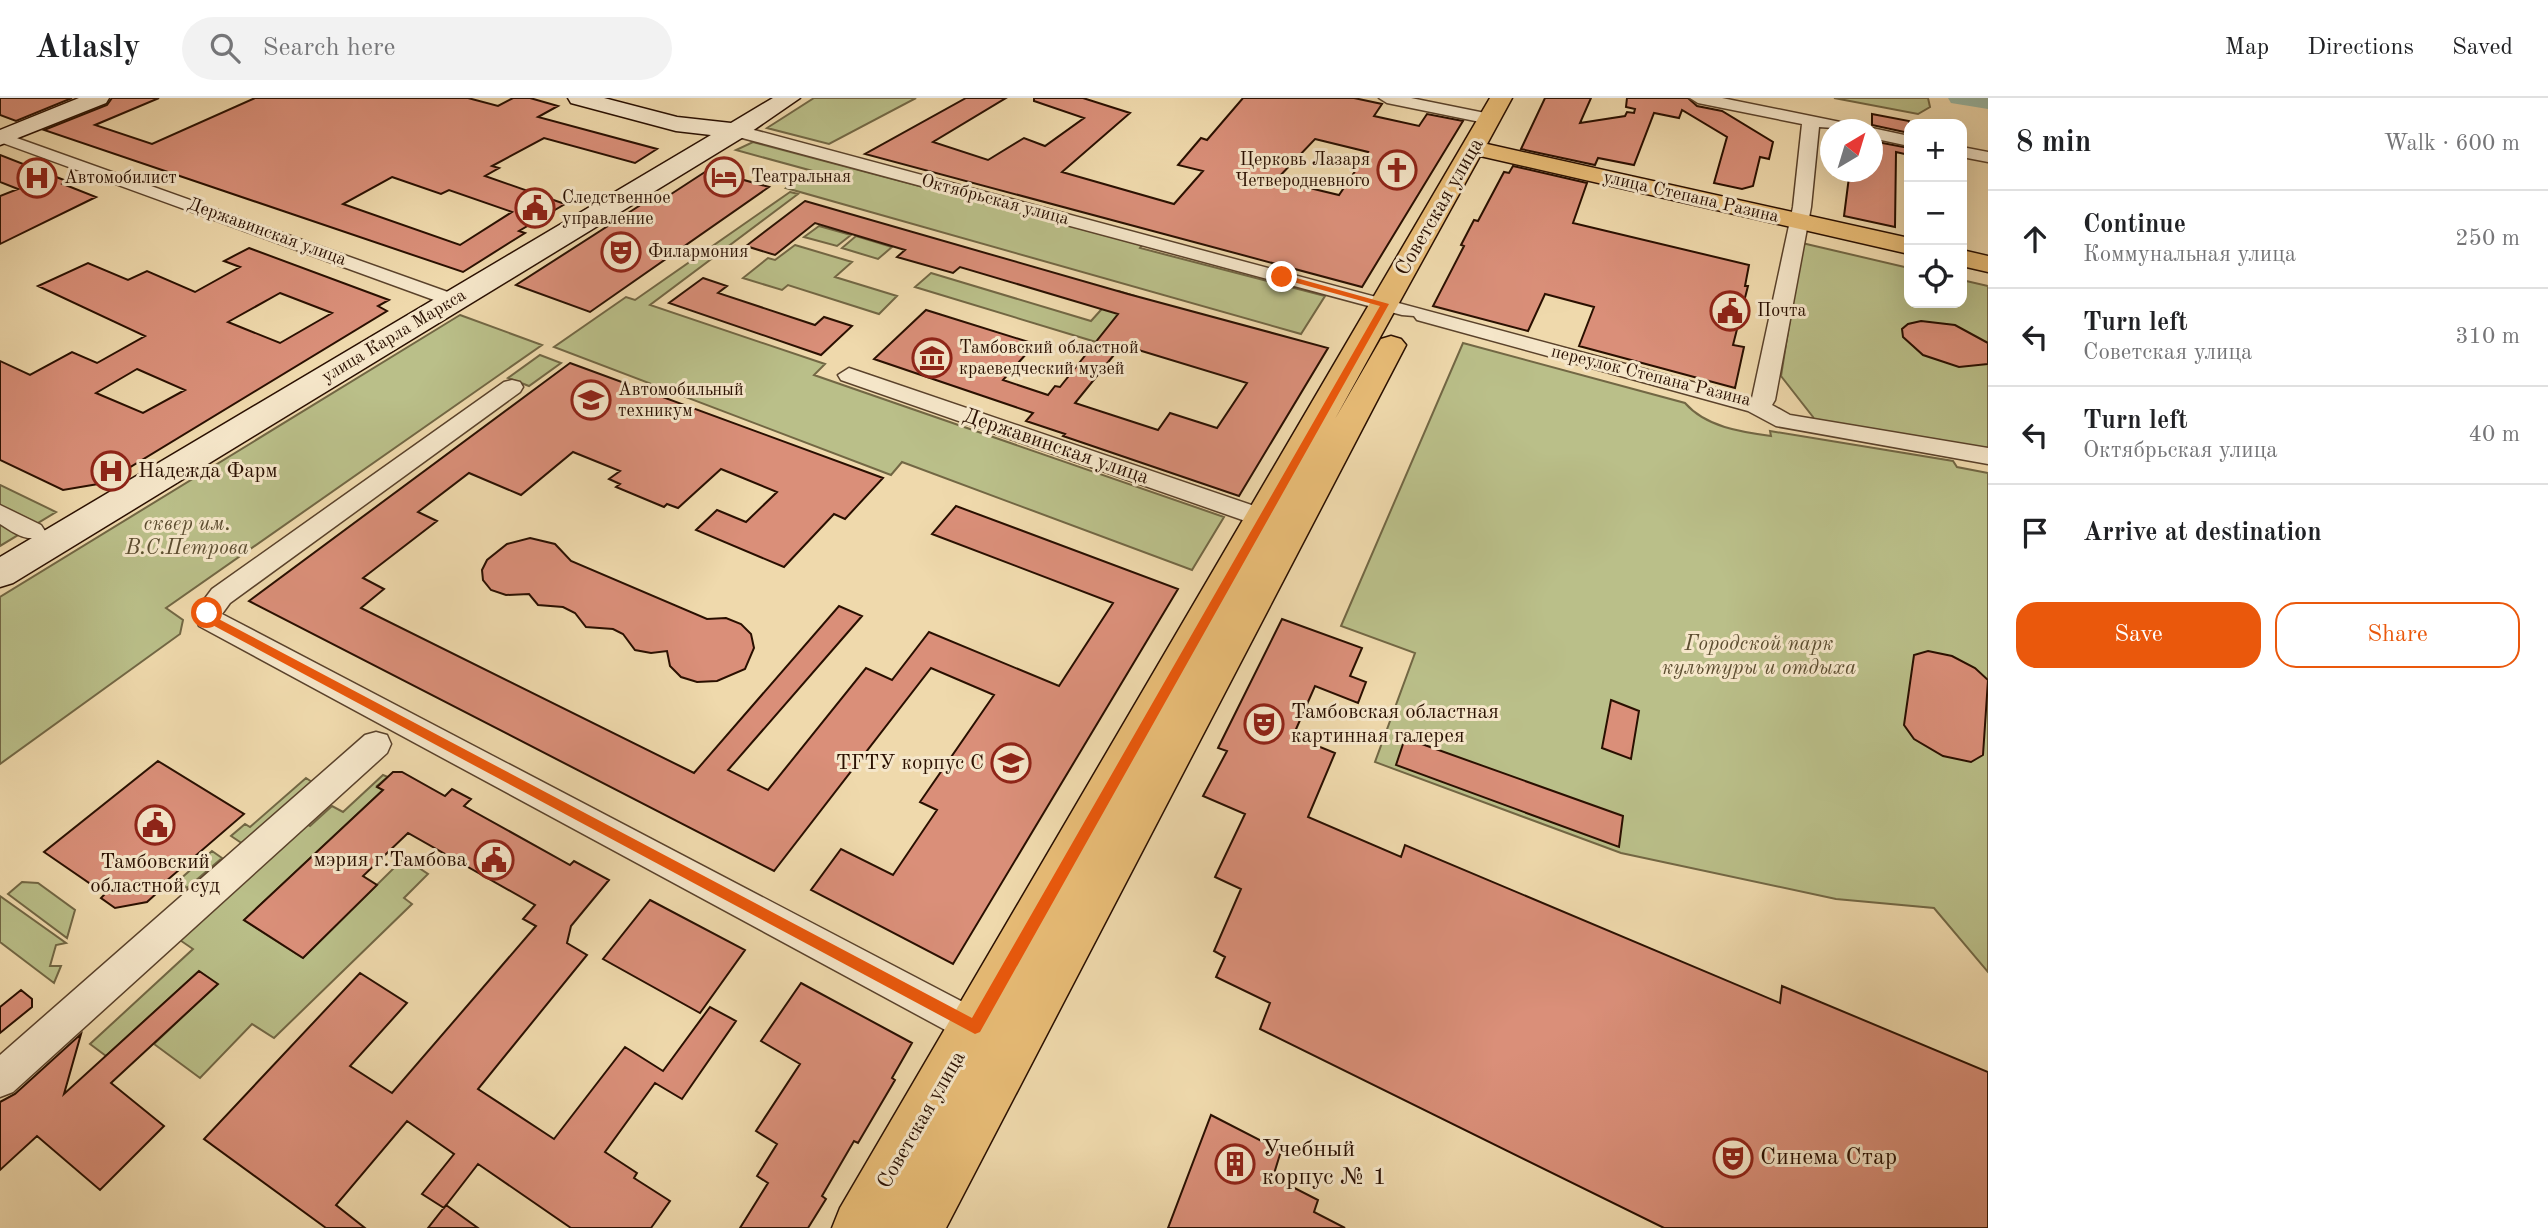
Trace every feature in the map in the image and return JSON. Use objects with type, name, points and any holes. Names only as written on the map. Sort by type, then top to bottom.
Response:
[{"type":"main road","points":[[1,137],[98,98]]},
{"type":"main road","name":"Октябрьская улица","points":[[579,98],[676,124],[737,131]]},
{"type":"main road","name":"улица Карла Маркса","points":[[0,574],[789,98]]},
{"type":"main road","name":"Советская улица","points":[[1483,150],[1519,98]]},
{"type":"main road","name":"Советская улица","points":[[860,1228],[995,1037],[1041,999],[1406,311],[1483,150],[1496,108]]},
{"type":"main road","name":"улица Степана Разина","points":[[1483,150],[1904,245]]},
{"type":"main road","points":[[1967,259],[1988,264]]},
{"type":"main road","name":"Советская улица","points":[[916,1228],[995,1037],[1264,518],[1406,311]]},
{"type":"street","points":[[1387,98],[1496,108]]},
{"type":"street","points":[[1698,98],[1820,123]]},
{"type":"street","name":"переулок Степана Разина","points":[[1406,311],[1756,405],[1764,400],[1800,222],[1811,121]]},
{"type":"street","name":"Октябрьская улица","points":[[737,131],[1406,311]]},
{"type":"street","points":[[1883,135],[1904,140]]},
{"type":"street","name":"Державинская улица","points":[[1,137],[453,300]]},
{"type":"street","points":[[1967,153],[1988,157]]},
{"type":"street","name":"Державинская улица","points":[[849,375],[1264,518]]},
{"type":"street","points":[[512,387],[222,596],[210,607],[207,613],[209,619],[995,1037]]},
{"type":"street","points":[[1756,405],[1784,421],[1988,456]]},
{"type":"street","points":[[1784,421],[1787,432],[1988,466]]},
{"type":"street","points":[[0,513],[33,531]]},
{"type":"street","points":[[0,1079],[376,744]]},
{"type":"green space","points":[[814,98],[916,98],[829,144],[767,128]]},
{"type":"green space","points":[[1834,98],[1928,98],[1930,107],[1918,114]]},
{"type":"green space","points":[[753,142],[1325,296],[1301,334],[786,188],[803,176],[824,182],[831,176],[736,150]]},
{"type":"green space","points":[[790,192],[798,194],[650,305],[825,364],[814,375],[1224,517],[1192,570],[902,462],[891,475],[554,347],[626,297],[635,300]]},
{"type":"green space","points":[[819,226],[851,235],[837,246],[804,237]]},
{"type":"green space","points":[[856,236],[892,247],[878,259],[842,248]]},
{"type":"green space","points":[[1802,243],[1904,267],[1904,308],[1967,308],[1967,281],[1988,286],[1988,448],[1815,423],[1781,376]]},
{"type":"green space","points":[[795,245],[852,262],[835,277],[897,296],[879,314],[788,285],[782,290],[743,278],[768,258],[775,260]]},
{"type":"green space","points":[[931,273],[1091,321],[1118,291],[1135,296],[1096,342],[915,287]]},
{"type":"green space","name":"сквер им. В.С.Петрова","points":[[460,315],[542,345],[166,608],[183,620],[180,634],[0,764],[0,597]]},
{"type":"green space","name":"Городской парк культуры и отдыха","points":[[1463,343],[1685,403],[1703,418],[1736,430],[1771,436],[1770,431],[1953,461],[1957,467],[1988,473],[1988,972],[1934,908],[1836,899],[1621,853],[1375,762],[1415,653],[1341,626]]},
{"type":"green space","points":[[540,355],[561,363],[529,386],[508,378]]},
{"type":"green space","points":[[0,485],[56,512],[0,546]]},
{"type":"green space","points":[[383,775],[388,777],[377,786],[383,790],[244,920],[303,958],[404,858],[428,874],[404,898],[412,904],[274,1038],[252,1024],[200,1078],[154,1044],[217,984],[199,971],[106,1056],[90,1044],[193,949],[171,934],[298,819],[310,826],[332,806],[343,812]]},
{"type":"green space","points":[[306,778],[312,782],[243,844],[231,836],[245,824],[250,827]]},
{"type":"green space","points":[[212,851],[222,858],[187,888],[178,881]]},
{"type":"green space","points":[[22,882],[38,883],[75,910],[67,938],[8,894]]},
{"type":"green space","points":[[0,896],[66,943],[56,945],[50,966],[61,966],[54,983],[0,942]]},
{"type":"building","points":[[0,98],[72,98],[16,121],[0,115]]},
{"type":"building","points":[[112,98],[159,98],[95,125],[152,144],[255,98],[468,98],[498,106],[513,98],[530,98],[558,106],[538,117],[657,149],[635,163],[544,138],[492,166],[499,168],[485,176],[565,204],[519,231],[525,233],[463,272],[44,130],[107,105]],"holes":[[[392,177],[441,194],[449,190],[512,212],[460,245],[343,204]]]},
{"type":"building","points":[[966,98],[1006,98],[933,142],[988,160],[1024,138],[1045,146],[1084,118],[1034,101],[1034,98],[1083,98],[1130,113],[1062,172],[1174,204],[1203,171],[1178,165],[1201,138],[1207,140],[1243,98],[1354,98],[1382,104],[1374,116],[1419,126],[1427,114],[1463,121],[1362,287],[865,154]],"holes":[[[1315,139],[1368,152],[1339,195],[1276,180]]]},
{"type":"building","points":[[1545,98],[1591,98],[1580,123],[1625,116],[1627,112],[1634,113],[1635,109],[1626,107],[1627,98],[1688,98],[1697,106],[1722,111],[1773,142],[1769,159],[1760,157],[1753,186],[1742,189],[1714,183],[1727,137],[1682,110],[1679,118],[1654,113],[1634,165],[1598,158],[1595,165],[1521,149]]},
{"type":"building","points":[[1872,114],[1904,120],[1904,132],[1883,127],[1883,119],[1872,119]]},
{"type":"building","points":[[1883,143],[1904,147],[1904,154],[1896,152],[1895,227],[1844,216],[1848,182],[1883,182]]},
{"type":"building","points":[[0,155],[69,182],[63,184],[96,197],[0,244],[0,196],[18,189],[0,182]]},
{"type":"building","points":[[1513,166],[1587,183],[1573,223],[1749,265],[1745,286],[1748,286],[1733,345],[1744,347],[1735,388],[1579,346],[1594,307],[1545,294],[1528,331],[1433,306],[1464,246],[1461,245],[1474,220],[1478,221],[1504,172],[1509,173]]},
{"type":"building","name":"Филармония","points":[[708,170],[769,187],[590,312],[516,285],[653,197],[662,200]]},
{"type":"building","points":[[805,201],[1128,294],[1328,348],[1239,496],[1063,436],[1065,434],[1026,421],[1033,413],[874,359],[926,310],[1035,344],[1003,380],[1048,395],[1055,386],[1060,387],[1118,314],[960,267],[953,273],[897,257],[905,250],[815,223],[775,255],[746,246]],"holes":[[[1122,345],[1247,383],[1217,428],[1170,413],[1158,430],[1075,403]]]},
{"type":"building","points":[[249,248],[389,300],[378,306],[387,311],[104,483],[63,490],[0,460],[0,361],[30,375],[72,352],[97,363],[145,336],[38,286],[88,263],[128,280],[147,271],[195,292],[240,267],[224,261]],"holes":[[[280,293],[332,313],[280,343],[228,322]],[[137,369],[185,390],[143,413],[96,393]]]},
{"type":"building","points":[[703,278],[727,286],[718,293],[815,325],[824,317],[852,326],[821,355],[669,303]]},
{"type":"building","points":[[1921,321],[1955,325],[1988,343],[1988,364],[1959,367],[1923,355],[1903,337],[1902,329],[1908,324]]},
{"type":"building","points":[[570,363],[883,478],[845,519],[834,514],[784,567],[696,530],[717,510],[746,522],[777,492],[721,469],[678,508],[667,504],[664,507],[616,487],[620,484],[609,479],[620,471],[573,452],[521,495],[469,473],[418,512],[437,521],[363,578],[384,589],[361,608],[694,773],[839,606],[862,616],[728,770],[768,790],[866,668],[892,680],[929,632],[1059,686],[1113,603],[932,534],[956,506],[1178,589],[953,964],[811,890],[841,849],[893,875],[937,810],[920,802],[994,695],[931,668],[774,871],[249,601]]},
{"type":"building","points":[[530,538],[555,544],[571,561],[707,619],[726,618],[741,624],[751,634],[754,648],[745,669],[717,681],[697,682],[681,677],[670,666],[667,651],[651,653],[635,650],[623,634],[613,629],[586,627],[575,613],[563,607],[538,605],[529,594],[506,595],[491,590],[483,580],[482,570],[487,560],[507,544]]},
{"type":"building","points":[[1282,619],[1362,648],[1350,676],[1366,682],[1358,703],[1315,686],[1293,736],[1335,753],[1308,817],[1401,857],[1405,845],[1780,1003],[1782,986],[1988,1072],[1988,1228],[1664,1228],[1260,1029],[1270,1003],[1216,977],[1225,957],[1214,951],[1241,889],[1215,877],[1245,814],[1203,796],[1227,751],[1218,748]]},
{"type":"building","points":[[1928,651],[1952,656],[1975,668],[1988,680],[1983,755],[1971,762],[1943,756],[1914,739],[1904,725],[1914,655]]},
{"type":"building","points":[[1611,700],[1639,711],[1631,759],[1602,748]]},
{"type":"building","points":[[1405,738],[1623,816],[1619,847],[1396,765]]},
{"type":"building","name":"Тамбовский областной суд","points":[[158,761],[244,814],[165,882],[168,883],[147,902],[115,908],[101,898],[105,894],[44,852]]},
{"type":"building","points":[[393,772],[402,772],[445,796],[452,789],[471,799],[464,806],[570,865],[574,861],[609,880],[571,926],[567,943],[587,955],[478,1089],[554,1139],[625,1047],[663,1071],[710,1007],[736,1021],[682,1099],[655,1083],[605,1152],[637,1173],[634,1178],[670,1201],[651,1228],[571,1228],[478,1164],[444,1208],[422,1194],[454,1154],[407,1121],[336,1205],[365,1228],[326,1228],[204,1139],[360,973],[407,1003],[350,1066],[392,1093],[536,926],[523,919],[535,905],[408,833],[363,876],[377,885],[303,958],[244,920],[383,790],[377,787]]},
{"type":"building","points":[[650,900],[745,950],[700,1013],[603,959]]},
{"type":"building","points":[[199,971],[218,984],[111,1083],[164,1126],[100,1190],[37,1136],[0,1170],[0,1102],[15,1094],[81,1034],[64,1094]]},
{"type":"building","points":[[801,983],[912,1043],[892,1078],[895,1080],[858,1143],[854,1141],[822,1196],[826,1199],[808,1228],[740,1228],[768,1183],[757,1176],[777,1144],[756,1131],[800,1064],[761,1041]]},
{"type":"building","points":[[21,990],[32,999],[32,1007],[0,1033],[0,1007]]},
{"type":"building","name":"Учебный корпус № 1","points":[[1211,1115],[1281,1151],[1273,1177],[1318,1200],[1314,1212],[1345,1228],[1168,1228]]},
{"type":"building","points":[[446,1205],[478,1228],[428,1228]]},
{"type":"waterway","points":[[1960,98],[1988,102]]},
{"type":"place","name":"Церковь Лазаря Четверодневного","points":[[1397,170]]},
{"type":"place","name":"Театральная","points":[[724,177]]},
{"type":"place","name":"Автомобилист","points":[[37,178]]},
{"type":"place","name":"Следственное управление","points":[[535,208]]},
{"type":"place","name":"Филармония","points":[[621,252]]},
{"type":"place","name":"Почта","points":[[1730,311]]},
{"type":"place","name":"Тамбовский областной краеведческий музей","points":[[932,358]]},
{"type":"place","name":"Автомобильный техникум","points":[[591,400]]},
{"type":"place","name":"Надежда Фарм","points":[[111,471]]},
{"type":"place","name":"Тамбовская областная картинная галерея","points":[[1264,724]]},
{"type":"place","name":"ТГТУ корпус С","points":[[1011,763]]},
{"type":"place","name":"Тамбовский областной суд","points":[[155,825]]},
{"type":"place","name":"мэрия г.Тамбова","points":[[494,860]]},
{"type":"place","name":"Синема Стар","points":[[1733,1158]]},
{"type":"place","name":"Учебный корпус № 1","points":[[1235,1164]]},
{"type":"route","points":[[207,613],[209,619],[975,1027],[1385,304],[1282,277]]}]
